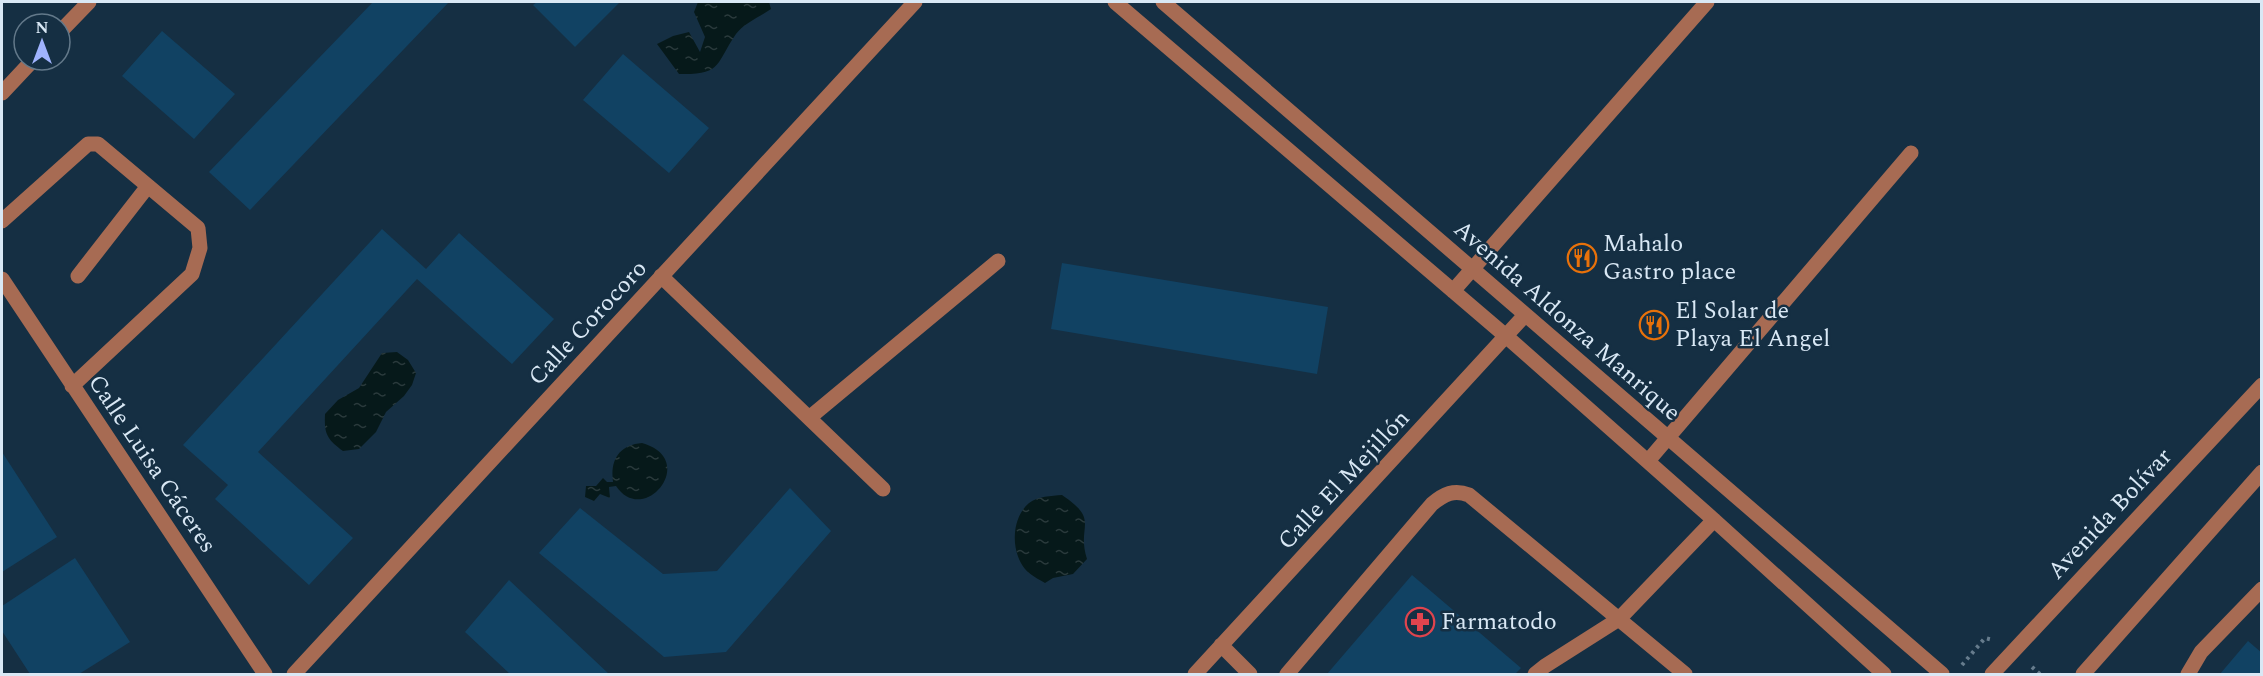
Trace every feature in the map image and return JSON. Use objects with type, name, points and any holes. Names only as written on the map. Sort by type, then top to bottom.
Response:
[{"type":"street","points":[[72,20],[89,2]]},
{"type":"street","name":"Calle Corocoro","points":[[294,675],[915,2]]},
{"type":"street","points":[[1115,2],[1507,337],[1714,519],[1884,675]]},
{"type":"street","name":"Avenida Aldonza Manrique","points":[[1163,2],[1942,675]]},
{"type":"street","points":[[1453,291],[1707,2]]},
{"type":"street","points":[[2,93],[22,72]]},
{"type":"street","points":[[2,221],[88,144],[98,144],[198,228],[200,248],[192,274],[72,386]]},
{"type":"street","points":[[1648,461],[1911,153]]},
{"type":"street","points":[[78,276],[148,186]]},
{"type":"street","points":[[809,418],[998,261]]},
{"type":"street","points":[[661,276],[883,489]]},
{"type":"street","name":"Calle Luisa Cáceres","points":[[2,279],[264,675]]},
{"type":"street","name":"Calle El Mejillón","points":[[1195,675],[1525,315]]},
{"type":"street","name":"Avenida Bolívar","points":[[1992,675],[2262,385]]},
{"type":"street","points":[[2083,675],[2254,490],[2262,472]]},
{"type":"street","points":[[1287,675],[1422,515],[1443,495],[1452,492],[1469,495],[1685,675]]},
{"type":"street","points":[[1536,675],[1545,666],[1620,619],[1714,519]]},
{"type":"street","points":[[2188,675],[2200,652],[2262,589]]},
{"type":"street","points":[[1221,645],[1250,675]]},
{"type":"water","points":[[698,2],[769,2],[771,9],[739,30],[716,66],[711,70],[679,74],[657,44],[673,36],[689,32],[700,52],[705,37],[694,12]]},
{"type":"water","points":[[397,352],[408,360],[416,373],[412,385],[404,396],[386,412],[376,432],[359,449],[343,451],[328,436],[325,414],[338,400],[359,388],[382,353]]},
{"type":"water","points":[[642,443],[659,451],[666,462],[667,475],[652,495],[640,499],[628,497],[616,486],[609,487],[610,498],[600,494],[594,501],[585,497],[586,486],[596,486],[603,478],[607,482],[613,482],[613,467],[622,450]]},
{"type":"water","points":[[1062,495],[1081,511],[1084,518],[1084,548],[1087,559],[1073,574],[1053,578],[1045,583],[1029,573],[1018,557],[1016,528],[1018,518],[1029,503],[1040,498]]},
{"type":"building","points":[[373,2],[449,2],[250,210],[209,172]]},
{"type":"building","points":[[537,2],[620,2],[575,47],[533,5]]},
{"type":"building","points":[[162,31],[235,94],[194,139],[122,76]]},
{"type":"building","points":[[623,54],[709,128],[669,173],[583,100]]},
{"type":"building","points":[[382,229],[426,269],[459,233],[554,319],[512,364],[417,279],[258,452],[353,538],[309,585],[215,499],[228,485],[183,445]]},
{"type":"building","points":[[1062,263],[1328,307],[1317,374],[1051,329]]},
{"type":"building","points":[[2,452],[57,537],[2,572]]},
{"type":"building","points":[[790,488],[831,531],[726,652],[664,657],[539,553],[580,508],[663,574],[717,571]]},
{"type":"building","points":[[75,558],[130,642],[79,674],[30,674],[2,631],[2,606]]},
{"type":"building","name":"Farmatodo","points":[[1412,575],[1521,668],[1515,674],[1327,674]]},
{"type":"building","points":[[509,580],[609,674],[510,674],[465,632]]},
{"type":"building","points":[[2248,641],[2262,653],[2262,674],[2220,674]]},
{"type":"place","name":"Mahalo Gastro place","points":[[1582,258]]},
{"type":"place","name":"El Solar de Playa El Angel","points":[[1654,325]]},
{"type":"place","name":"Farmatodo","points":[[1420,622]]}]
